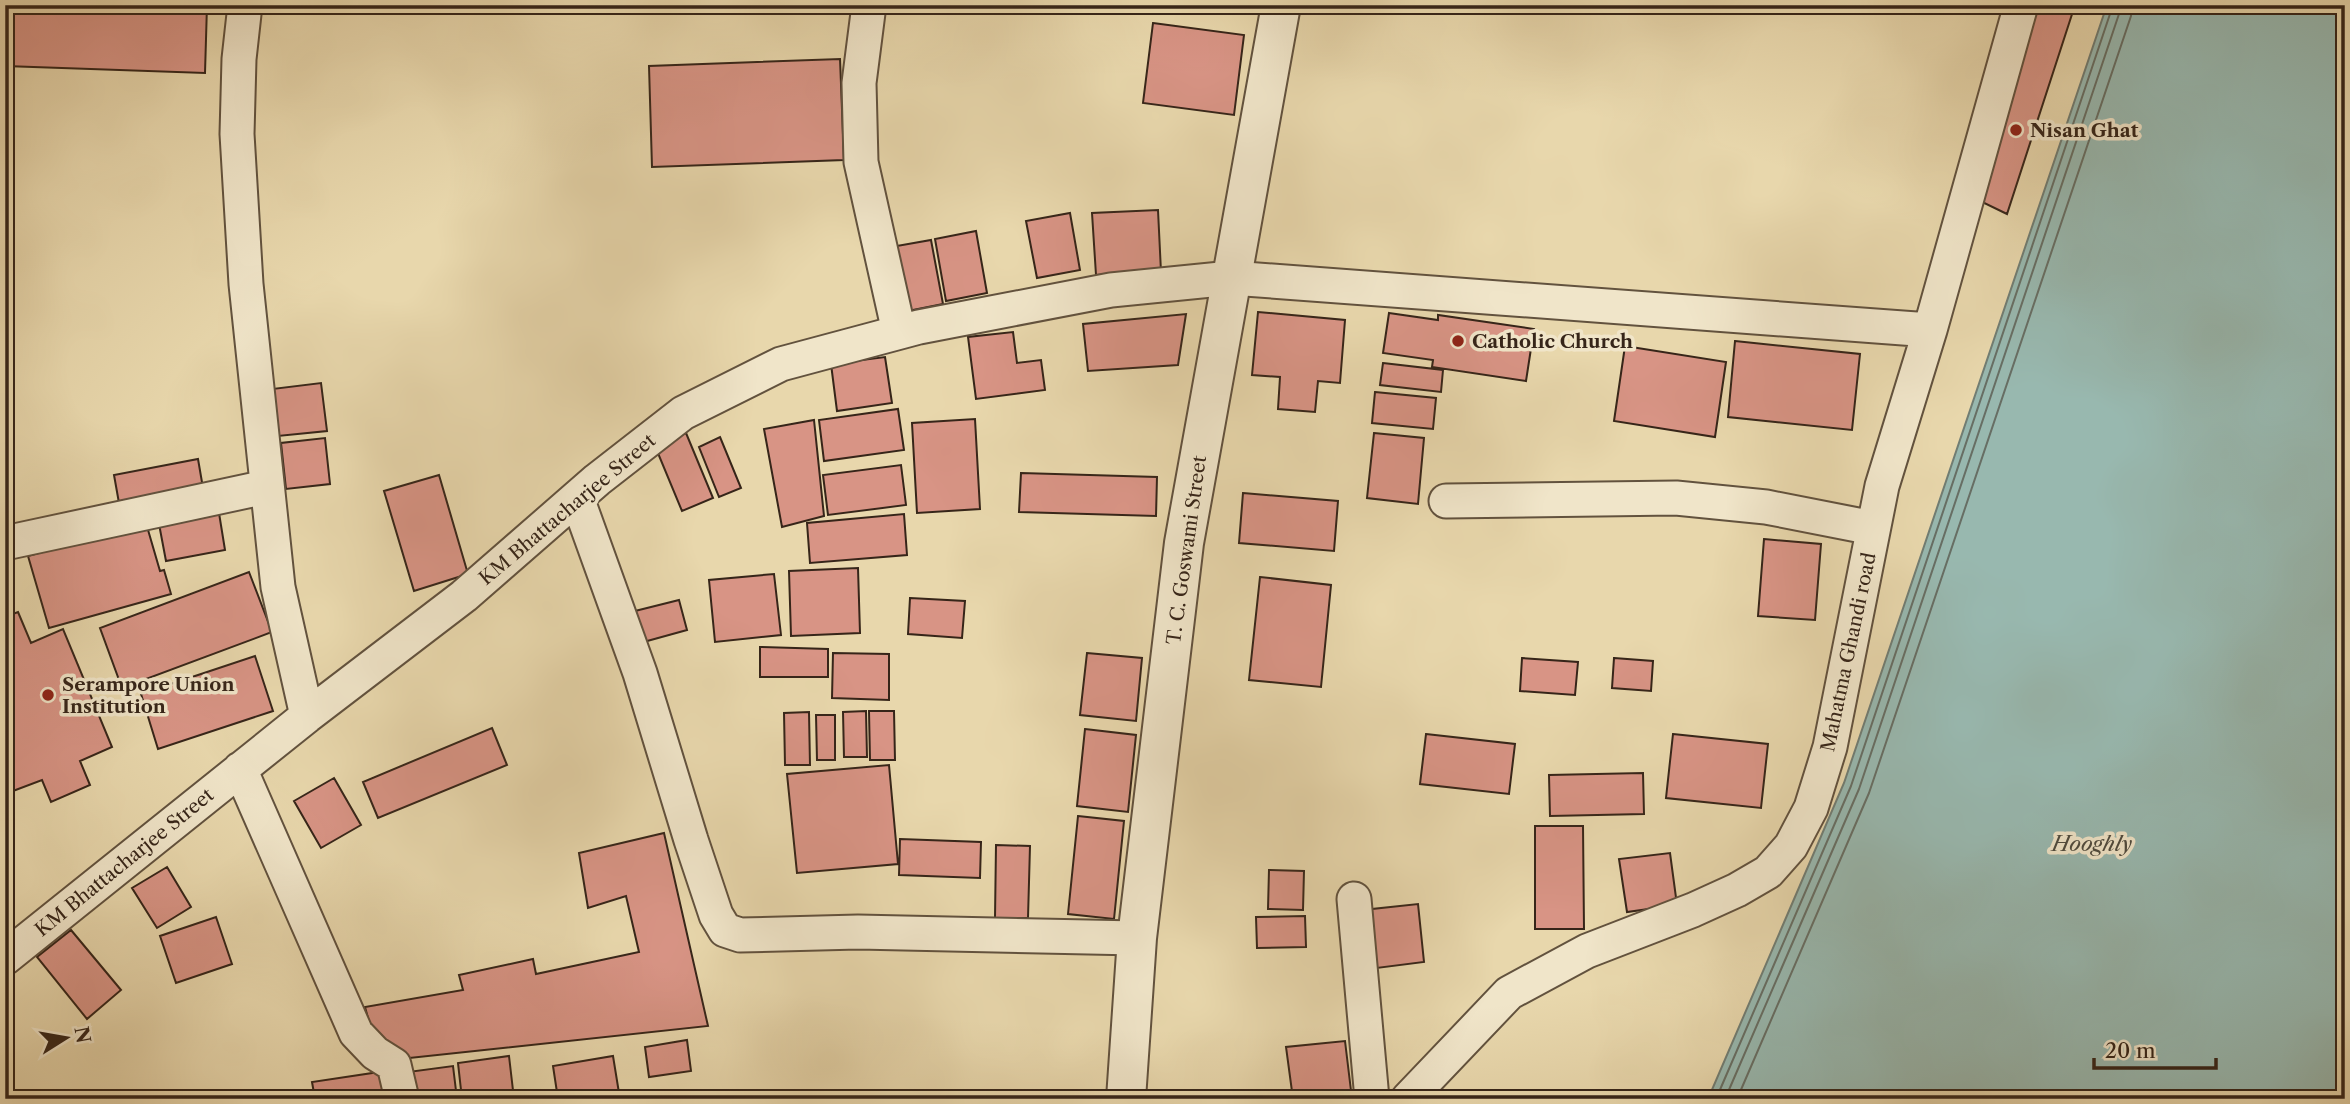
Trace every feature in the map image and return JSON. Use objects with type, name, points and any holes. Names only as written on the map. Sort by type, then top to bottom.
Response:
[{"type":"street","points":[[245,5],[239,60],[237,134],[246,284],[278,587],[307,716]]},
{"type":"street","points":[[869,5],[859,83],[861,162],[899,332]]},
{"type":"street","name":"T. C. Goswami Street","points":[[1126,1099],[1137,938],[1184,543],[1281,5]]},
{"type":"street","name":"Mahatma Ghandi road","points":[[1408,1099],[1509,993],[1587,951],[1737,890],[1768,872],[1791,846],[1811,808],[1830,747],[1882,486],[1930,331],[2021,5]]},
{"type":"street","name":"KM Bhattacharjee Street","points":[[5,958],[307,716],[464,596],[577,498],[683,413],[781,364],[899,332],[1111,290],[1231,278],[1930,331]]},
{"type":"street","points":[[5,543],[266,487]]},
{"type":"street","points":[[577,498],[640,673],[712,903],[725,930],[740,935],[858,932],[1137,938]]},
{"type":"street","points":[[1446,502],[1676,498],[1766,507],[1873,528]]},
{"type":"street","points":[[240,769],[356,1033],[375,1053],[394,1065],[402,1099]]},
{"type":"street","points":[[1354,899],[1372,1099]]},
{"type":"water","name":"Hooghly","points":[[2107,5],[2345,5],[2345,1099],[1708,1099],[1844,783]]},
{"type":"building","points":[[5,5],[207,5],[205,73],[5,66]]},
{"type":"building","name":"Nisan Ghat","points":[[2036,5],[2075,5],[2007,214],[1978,200]]},
{"type":"building","points":[[1153,23],[1244,35],[1234,115],[1143,103]]},
{"type":"building","points":[[840,59],[844,160],[652,167],[649,66]]},
{"type":"building","points":[[1158,210],[1161,272],[1096,275],[1092,213]]},
{"type":"building","points":[[1070,213],[1080,270],[1037,278],[1026,221]]},
{"type":"building","points":[[976,231],[987,293],[946,301],[935,239]]},
{"type":"building","points":[[931,240],[943,304],[903,312],[891,247]]},
{"type":"building","points":[[1258,312],[1345,320],[1340,383],[1318,381],[1315,412],[1278,409],[1280,377],[1252,375]]},
{"type":"building","name":"Catholic Church","points":[[1389,313],[1438,320],[1438,315],[1534,329],[1526,381],[1432,367],[1433,360],[1383,353]]},
{"type":"building","points":[[1186,314],[1178,365],[1088,371],[1083,324]]},
{"type":"building","points":[[1013,332],[1017,363],[1041,360],[1045,390],[976,399],[968,337]]},
{"type":"building","points":[[1735,341],[1860,354],[1852,430],[1728,417]]},
{"type":"building","points":[[1625,346],[1726,362],[1715,437],[1614,421]]},
{"type":"building","points":[[885,357],[892,403],[837,411],[831,364]]},
{"type":"building","points":[[1383,363],[1443,370],[1441,392],[1380,385]]},
{"type":"building","points":[[321,383],[327,431],[278,436],[272,389]]},
{"type":"building","points":[[1375,392],[1436,398],[1433,429],[1372,423]]},
{"type":"building","points":[[898,409],[904,450],[824,461],[819,420]]},
{"type":"building","points":[[975,419],[980,509],[917,513],[912,423]]},
{"type":"building","points":[[814,420],[824,516],[782,527],[764,429]]},
{"type":"building","points":[[686,433],[713,498],[682,511],[655,446]]},
{"type":"building","points":[[1374,433],[1424,438],[1418,504],[1367,498]]},
{"type":"building","points":[[720,437],[741,488],[719,497],[699,447]]},
{"type":"building","points":[[325,438],[330,484],[286,489],[281,443]]},
{"type":"building","points":[[198,459],[203,488],[119,503],[114,475]]},
{"type":"building","points":[[901,465],[906,505],[828,515],[823,475]]},
{"type":"building","points":[[1021,473],[1157,477],[1156,516],[1019,512]]},
{"type":"building","points":[[439,475],[468,574],[414,591],[384,491]]},
{"type":"building","points":[[1243,493],[1338,501],[1334,551],[1239,543]]},
{"type":"building","points":[[219,513],[225,550],[166,561],[159,524]]},
{"type":"building","points":[[904,514],[907,555],[810,563],[807,523]]},
{"type":"building","points":[[146,523],[160,571],[164,570],[171,594],[49,628],[28,556]]},
{"type":"building","points":[[1764,539],[1821,544],[1815,620],[1758,616]]},
{"type":"building","points":[[858,568],[860,633],[791,636],[789,571]]},
{"type":"building","points":[[249,572],[272,632],[122,688],[100,628]]},
{"type":"building","points":[[774,574],[781,635],[715,642],[709,580]]},
{"type":"building","points":[[1260,577],[1331,585],[1321,687],[1249,680]]},
{"type":"building","points":[[910,598],[965,601],[962,638],[908,634]]},
{"type":"building","points":[[679,600],[687,630],[640,643],[631,612]]},
{"type":"building","name":"Serampore Union Institution","points":[[18,612],[31,643],[63,629],[112,747],[80,761],[90,785],[51,802],[42,780],[5,794],[5,617]]},
{"type":"building","points":[[760,647],[828,649],[828,677],[760,677]]},
{"type":"building","points":[[833,653],[889,654],[889,700],[832,698]]},
{"type":"building","points":[[1087,653],[1142,658],[1136,721],[1080,715]]},
{"type":"building","points":[[255,656],[273,711],[158,749],[141,694]]},
{"type":"building","points":[[1522,658],[1578,662],[1575,695],[1520,691]]},
{"type":"building","points":[[1614,658],[1653,661],[1651,691],[1612,688]]},
{"type":"building","points":[[866,711],[867,757],[844,757],[843,712]]},
{"type":"building","points":[[869,711],[894,711],[895,760],[870,760]]},
{"type":"building","points":[[809,712],[810,765],[785,765],[784,713]]},
{"type":"building","points":[[816,715],[835,715],[835,760],[817,760]]},
{"type":"building","points":[[492,728],[507,765],[378,818],[363,782]]},
{"type":"building","points":[[1085,729],[1136,735],[1128,812],[1077,806]]},
{"type":"building","points":[[1426,734],[1515,744],[1509,794],[1420,784]]},
{"type":"building","points":[[1673,734],[1768,744],[1761,808],[1666,798]]},
{"type":"building","points":[[889,765],[898,864],[797,873],[787,774]]},
{"type":"building","points":[[1643,773],[1644,814],[1550,816],[1549,775]]},
{"type":"building","points":[[334,778],[361,825],[321,848],[294,801]]},
{"type":"building","points":[[1078,816],[1124,821],[1114,919],[1068,914]]},
{"type":"building","points":[[1535,826],[1583,826],[1584,929],[1535,929]]},
{"type":"building","points":[[664,833],[708,1026],[400,1059],[374,1040],[365,1007],[463,990],[459,975],[533,959],[536,974],[639,952],[626,896],[588,908],[579,853]]},
{"type":"building","points":[[900,839],[981,842],[980,878],[899,875]]},
{"type":"building","points":[[996,845],[1030,846],[1028,918],[995,918]]},
{"type":"building","points":[[1670,853],[1677,905],[1627,912],[1619,859]]},
{"type":"building","points":[[167,867],[191,907],[157,928],[132,888]]},
{"type":"building","points":[[1269,870],[1304,871],[1303,910],[1268,909]]},
{"type":"building","points":[[1418,904],[1424,962],[1369,969],[1363,910]]},
{"type":"building","points":[[1305,916],[1306,947],[1257,948],[1256,917]]},
{"type":"building","points":[[216,917],[232,964],[176,983],[160,936]]},
{"type":"building","points":[[71,930],[121,990],[87,1019],[37,957]]},
{"type":"building","points":[[687,1040],[691,1071],[649,1077],[645,1047]]},
{"type":"building","points":[[1345,1041],[1352,1099],[1293,1099],[1286,1047]]},
{"type":"building","points":[[509,1056],[514,1099],[462,1099],[458,1063]]},
{"type":"building","points":[[613,1056],[619,1093],[558,1099],[553,1066]]},
{"type":"building","points":[[453,1066],[457,1099],[413,1099],[408,1072]]},
{"type":"building","points":[[386,1071],[390,1099],[315,1099],[312,1082]]},
{"type":"building","points":[[1473,1093],[1514,1099],[1472,1099]]},
{"type":"building","points":[[1148,1094],[1206,1099],[1147,1099]]},
{"type":"place","name":"Nisan Ghat","points":[[2016,130]]},
{"type":"place","name":"Catholic Church","points":[[1458,341]]},
{"type":"place","name":"Serampore Union Institution","points":[[48,695]]}]
